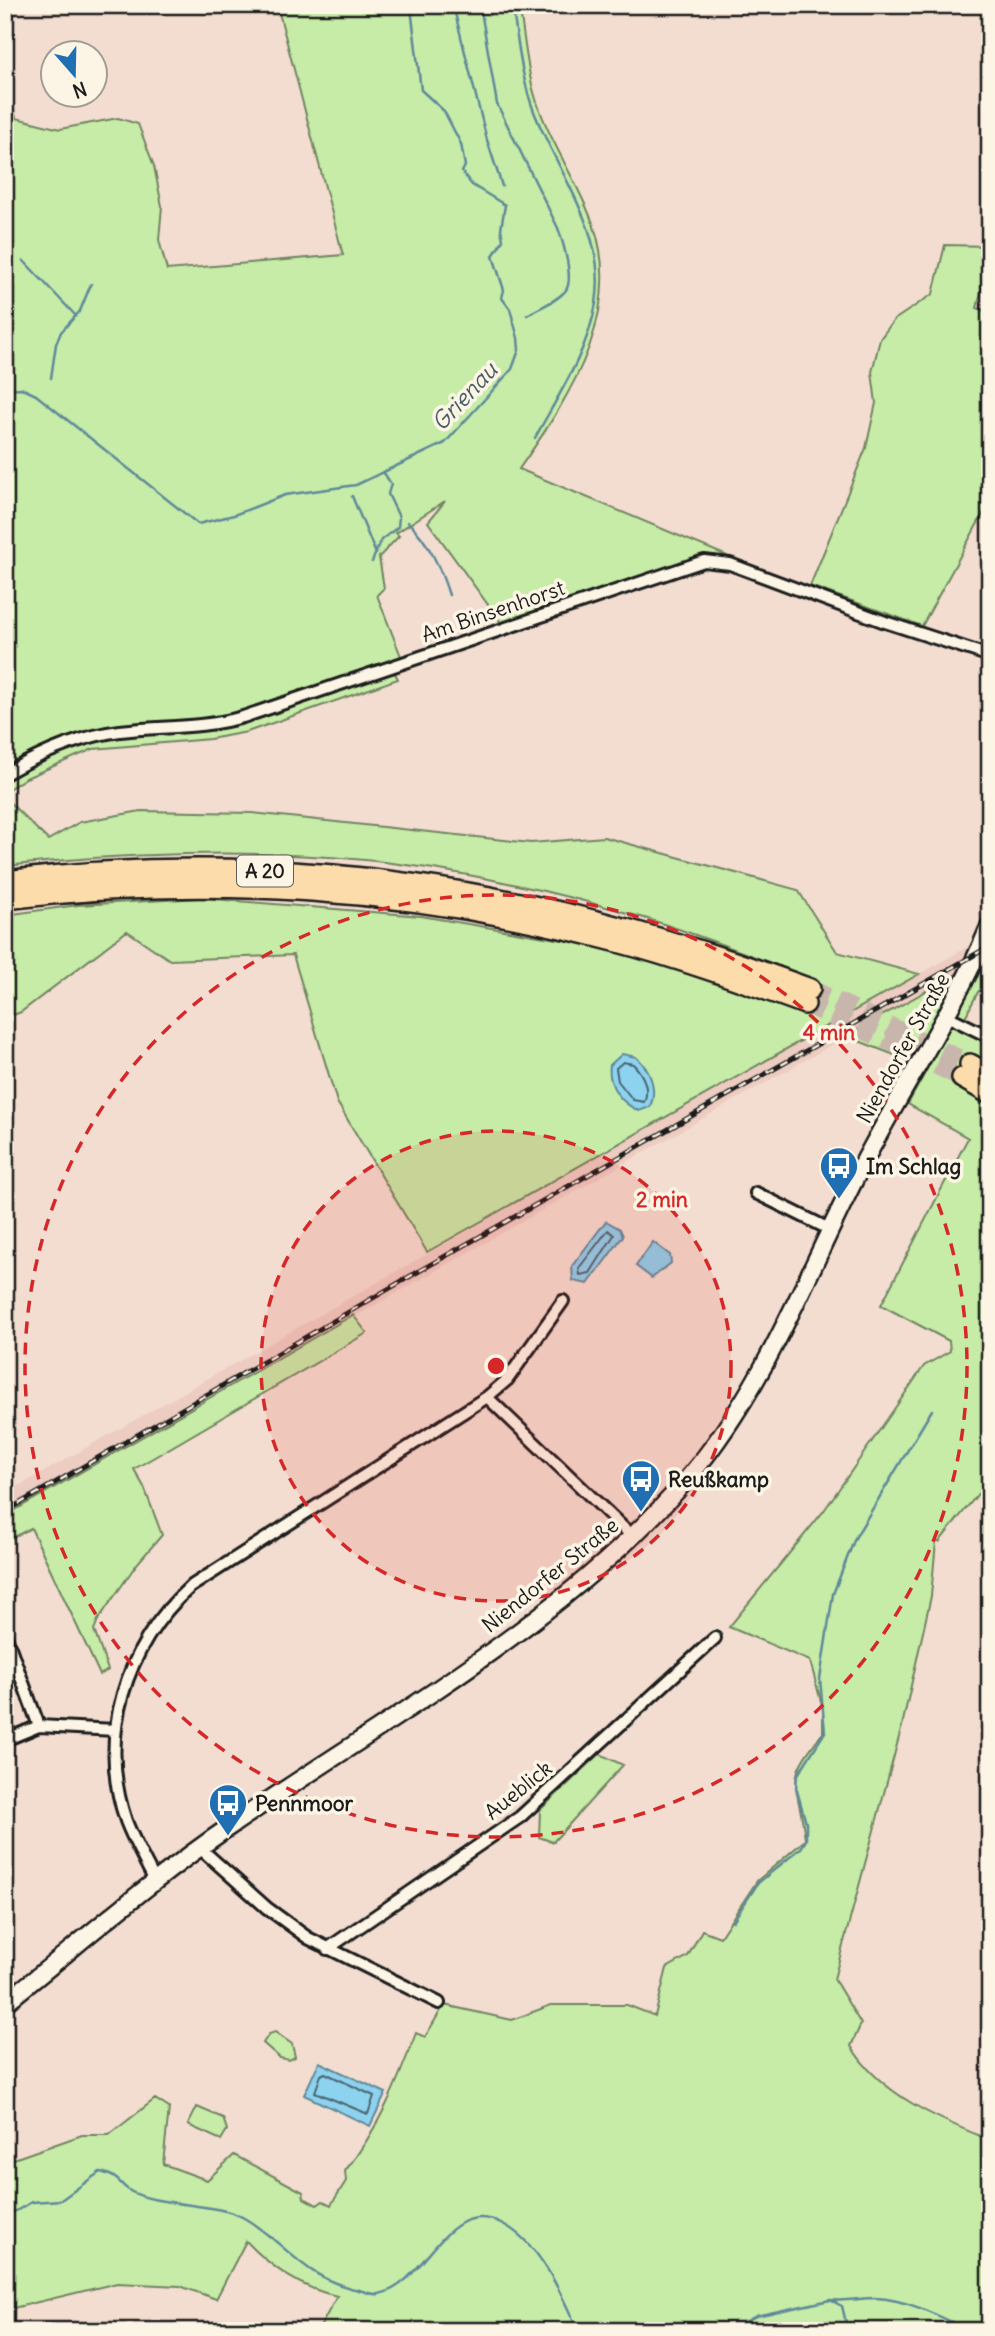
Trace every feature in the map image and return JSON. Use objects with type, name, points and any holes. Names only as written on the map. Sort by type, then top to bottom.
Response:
[{"type":"highway","name":"A 20","points":[[5,881],[102,871],[224,869],[286,871],[439,887],[524,902],[617,924],[713,952],[807,997],[614,941],[435,905],[348,894],[223,888],[103,890],[5,899]]},
{"type":"highway","points":[[990,1075],[966,1071],[990,1094]]},
{"type":"main road","name":"Niendorfer Straße","points":[[5,2003],[201,1849],[515,1634],[632,1536],[688,1479],[725,1429],[780,1340],[857,1175],[947,1016],[990,925]]},
{"type":"street","name":"Am Binsenhorst","points":[[5,774],[38,756],[93,736],[118,731],[214,725],[243,717],[704,561],[730,564],[886,622],[990,656]]},
{"type":"street","points":[[947,1016],[990,1037]]},
{"type":"street","points":[[756,1193],[831,1230]]},
{"type":"street","points":[[156,1883],[125,1819],[117,1779],[115,1730],[129,1668],[170,1606],[190,1587],[487,1397],[507,1380],[563,1301]]},
{"type":"street","points":[[487,1397],[632,1536]]},
{"type":"street","points":[[5,1634],[39,1726]]},
{"type":"street","name":"Aueblick","points":[[327,1949],[520,1816],[715,1638]]},
{"type":"street","points":[[5,1740],[39,1726],[115,1730]]},
{"type":"street","points":[[201,1849],[267,1908],[327,1949],[439,2003]]},
{"type":"shaded area","points":[[971,945],[960,972],[5,1516],[5,1494]]},
{"type":"green space","points":[[277,5],[519,5],[533,89],[551,136],[588,211],[599,246],[602,280],[599,314],[575,379],[519,469],[725,555],[692,560],[502,624],[428,522],[445,501],[396,533],[399,536],[379,557],[384,588],[377,595],[402,659],[390,664],[398,679],[247,732],[210,739],[93,749],[26,778],[5,791],[5,79],[16,118],[60,129],[118,118],[138,124],[154,166],[162,206],[159,240],[167,270],[343,255]]},
{"type":"green space","points":[[945,245],[990,246],[990,284],[983,284],[977,308],[990,313],[990,501],[922,626],[810,586],[866,448],[876,403],[872,372],[880,339],[894,320],[933,294]]},
{"type":"green space","points":[[5,798],[48,840],[80,822],[141,811],[252,813],[531,843],[604,837],[798,890],[837,952],[919,974],[427,1252],[337,1102],[293,955],[170,960],[127,931],[21,1012],[5,1018],[5,915],[78,905],[201,898],[421,916],[610,948],[707,977],[801,1013],[815,979],[617,910],[509,883],[436,869],[365,860],[277,854],[139,855],[5,866]]},
{"type":"green space","points":[[990,954],[990,983],[978,992],[960,1027],[990,1043],[990,1064],[973,1055],[956,1086],[990,1104],[990,1479],[939,1542],[936,1542],[931,1596],[902,1726],[834,1979],[861,2024],[851,2046],[863,2063],[894,2092],[912,2104],[990,2140],[990,2331],[318,2331],[337,2296],[311,2288],[287,2276],[246,2241],[216,2299],[180,2286],[117,2283],[5,2310],[5,2162],[82,2135],[109,2135],[155,2099],[169,2108],[163,2164],[207,2180],[234,2155],[303,2192],[304,2198],[317,2205],[323,2201],[331,2205],[346,2181],[345,2171],[368,2139],[386,2105],[416,2033],[425,2037],[444,2005],[512,2020],[551,2005],[627,2005],[655,2016],[667,1968],[688,1956],[702,1930],[720,1937],[757,1881],[805,1840],[797,1795],[797,1774],[801,1763],[823,1733],[823,1709],[810,1661],[729,1627],[823,1512],[924,1366],[950,1351],[949,1341],[881,1305],[968,1138],[908,1104]]},
{"type":"green space","points":[[960,972],[912,1062],[846,1036]]},
{"type":"green space","points":[[353,1315],[367,1333],[134,1469],[144,1487],[162,1535],[136,1565],[98,1620],[94,1630],[108,1670],[100,1675],[31,1528],[5,1542],[5,1516]]},
{"type":"green space","points":[[600,1754],[623,1765],[553,1842],[539,1837],[540,1810]]},
{"type":"green space","points":[[275,2032],[292,2044],[295,2057],[289,2060],[280,2058],[263,2043],[269,2034]]},
{"type":"green space","points":[[197,2107],[223,2118],[227,2130],[221,2140],[188,2125]]},
{"type":"water","points":[[622,1054],[636,1057],[649,1073],[653,1086],[650,1107],[639,1111],[632,1108],[613,1087],[610,1065]]},
{"type":"water","points":[[606,1221],[620,1229],[623,1236],[588,1284],[573,1281],[572,1266]]},
{"type":"water","points":[[653,1242],[670,1255],[671,1263],[652,1278],[636,1266]]},
{"type":"water","points":[[319,2062],[386,2093],[370,2126],[304,2095]]},
{"type":"waterway","name":"Grienau","points":[[5,389],[21,388],[36,395],[198,524],[234,515],[285,495],[356,485],[445,443],[512,369],[519,350],[518,338],[510,309],[502,298],[504,290],[493,256],[503,240],[501,229],[505,205],[472,185],[462,172],[465,166],[461,144],[444,111],[421,90],[411,8],[406,5]]},
{"type":"waterway","points":[[453,5],[487,140],[502,186]]},
{"type":"waterway","points":[[480,5],[497,104],[558,228],[568,269],[566,290],[553,301],[527,315]]},
{"type":"waterway","points":[[512,5],[520,58],[533,109],[588,227],[598,277],[592,321],[579,356],[535,438]]},
{"type":"waterway","points":[[23,260],[76,316]]},
{"type":"waterway","points":[[51,378],[56,344],[61,332],[80,311],[91,284]]},
{"type":"waterway","points":[[372,562],[381,540],[398,527],[399,517],[388,494],[391,484],[384,473]]},
{"type":"waterway","points":[[352,496],[376,554]]},
{"type":"waterway","points":[[408,522],[433,556],[449,595]]},
{"type":"waterway","points":[[733,1921],[758,1883],[801,1848],[806,1840],[806,1823],[796,1787],[797,1776],[825,1732],[820,1679],[833,1594],[855,1538],[932,1410]]},
{"type":"waterway","points":[[5,2217],[32,2202],[61,2200],[100,2172],[112,2176],[130,2191],[141,2196],[233,2213],[259,2228],[323,2278],[377,2294],[396,2287],[451,2231],[466,2221],[483,2218],[503,2224],[516,2233],[539,2257],[578,2331]]},
{"type":"waterway","points":[[830,2300],[887,2299],[924,2310],[970,2331]]},
{"type":"waterway","points":[[728,2331],[756,2316],[830,2300],[842,2306],[848,2331]]},
{"type":"tunnel","points":[[810,989],[970,1064]]},
{"type":"tunnel","points":[[805,1004],[889,1041],[962,1078]]},
{"type":"railway","points":[[5,1512],[421,1270],[990,946]]},
{"type":"place","name":"Im Schlag","points":[[839,1200]]},
{"type":"place","name":"Reußkamp","points":[[641,1513]]},
{"type":"place","name":"Pennmoor","points":[[228,1837]]}]
